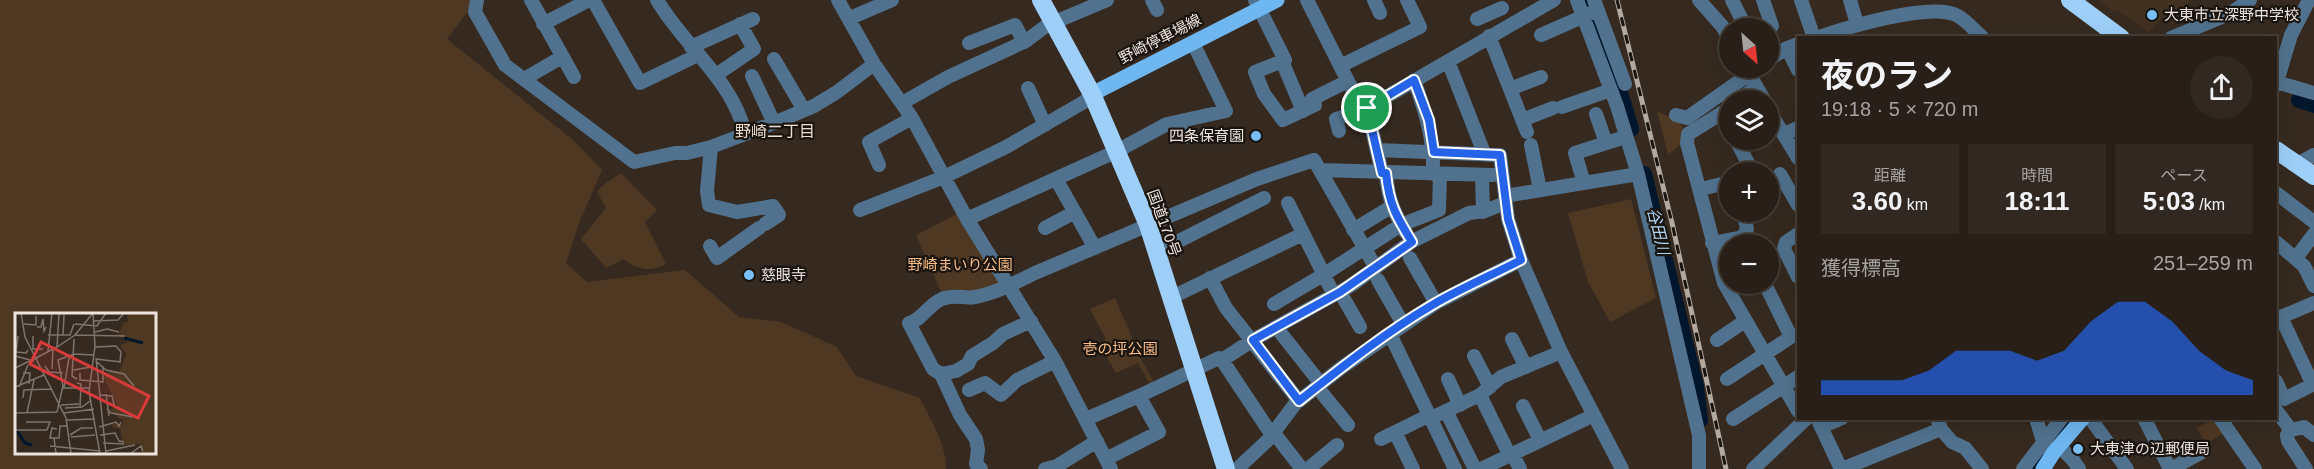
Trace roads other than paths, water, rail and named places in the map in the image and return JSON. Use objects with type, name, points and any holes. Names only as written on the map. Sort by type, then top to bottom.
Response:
[{"type":"highway","name":"国道170号","points":[[1041,0],[1092,94],[1148,225],[1226,469]]},
{"type":"highway","points":[[2070,0],[2118,36]]},
{"type":"highway","points":[[2277,151],[2314,176]]},
{"type":"main road","name":"野崎停車場線","points":[[1092,94],[1193,43],[1257,4],[1277,0]]},
{"type":"main road","points":[[2043,469],[2051,447],[2081,420]]},
{"type":"street","points":[[477,0],[475,12],[505,65],[634,162],[711,147],[774,123],[837,92],[874,64]]},
{"type":"street","points":[[531,0],[574,77]]},
{"type":"street","points":[[543,24],[591,0],[640,82],[747,21],[754,49],[716,75]]},
{"type":"street","points":[[657,0],[668,19],[716,75],[733,100],[745,133]]},
{"type":"street","points":[[838,0],[874,64],[912,118],[967,219],[1055,361],[1109,464],[1159,432],[1139,396]]},
{"type":"street","points":[[850,18],[891,0]]},
{"type":"street","points":[[902,103],[955,73],[1024,42],[1054,21],[1107,0]]},
{"type":"street","points":[[1307,0],[1364,108],[1384,173],[1391,207],[1412,242]]},
{"type":"street","points":[[1340,66],[1420,27],[1407,0]]},
{"type":"street","points":[[1577,0],[1611,90],[1638,174],[1699,435],[1699,469]]},
{"type":"street","points":[[1732,0],[1741,18]]},
{"type":"street","points":[[1763,0],[1769,18]]},
{"type":"street","points":[[1801,0],[1819,36]]},
{"type":"street","points":[[1850,0],[1867,36]]},
{"type":"street","points":[[2176,36],[2229,14],[2250,0]]},
{"type":"street","points":[[2277,81],[2291,35],[2309,0]]},
{"type":"street","points":[[1339,131],[1336,119],[1364,108],[1550,1]]},
{"type":"street","points":[[1702,1],[1719,22]]},
{"type":"street","points":[[1257,4],[1285,60],[1255,72],[1264,94],[1283,120],[1315,105],[1312,99],[1348,81]]},
{"type":"street","points":[[1477,19],[1501,4],[1509,25]]},
{"type":"street","points":[[1540,35],[1583,16],[1596,5],[1625,84]]},
{"type":"street","points":[[1822,36],[1925,6],[1957,15],[1981,36]]},
{"type":"street","points":[[969,43],[1015,25],[1024,42]]},
{"type":"street","points":[[1490,36],[1527,132],[1540,190]]},
{"type":"street","points":[[967,219],[1117,151],[1167,124],[1226,111],[1193,43]]},
{"type":"street","points":[[1779,54],[1793,46],[1797,65]]},
{"type":"street","points":[[524,79],[562,57]]},
{"type":"street","points":[[774,59],[804,110]]},
{"type":"street","points":[[1448,61],[1484,153]]},
{"type":"street","points":[[1282,62],[1303,111]]},
{"type":"street","points":[[752,76],[774,123]]},
{"type":"street","points":[[2292,76],[2294,80],[2314,87]]},
{"type":"street","points":[[1510,88],[1541,77]]},
{"type":"street","points":[[1732,90],[1744,78]]},
{"type":"street","points":[[1753,78],[1758,90]]},
{"type":"street","points":[[1274,304],[1401,225],[1439,210],[1437,175],[1429,120],[1414,80]]},
{"type":"street","points":[[2277,84],[2314,93]]},
{"type":"street","points":[[1752,90],[1756,87]]},
{"type":"street","points":[[1028,88],[1046,125]]},
{"type":"street","points":[[1527,132],[1558,107],[1611,90]]},
{"type":"street","points":[[860,210],[944,177],[1006,147],[1084,102],[1092,94]]},
{"type":"street","points":[[1676,115],[1687,118],[1719,101]]},
{"type":"street","points":[[1596,114],[1606,143]]},
{"type":"street","points":[[1719,115],[1688,134],[1687,143],[1701,189],[1712,243],[1724,283],[1763,354],[1797,404]]},
{"type":"street","points":[[879,165],[868,142],[912,118]]},
{"type":"street","points":[[1179,123],[1186,137]]},
{"type":"street","points":[[1779,127],[1797,156]]},
{"type":"street","points":[[1784,135],[1797,128]]},
{"type":"street","points":[[1584,183],[1575,153],[1622,138]]},
{"type":"street","points":[[710,246],[717,258],[779,215],[773,206],[737,212],[709,205],[706,191],[711,147]]},
{"type":"street","points":[[1377,150],[1500,155],[1508,219],[1521,260],[1561,352],[1622,469]]},
{"type":"street","points":[[2297,164],[2314,154]]},
{"type":"street","points":[[981,469],[976,464],[978,450],[976,439],[960,415],[941,374],[933,369],[909,323],[915,321],[941,299],[955,296],[974,297],[1009,286],[1257,179],[1314,160],[1365,249],[1403,324]]},
{"type":"street","points":[[1320,170],[1487,175],[1483,212]]},
{"type":"street","points":[[1086,419],[1219,358],[1222,360],[1337,293],[1377,274],[1412,242],[1469,213],[1483,212],[1505,200],[1540,190],[1638,174]]},
{"type":"street","points":[[1780,174],[1797,203]]},
{"type":"street","points":[[1056,179],[1095,248]]},
{"type":"street","points":[[1701,189],[1719,185]]},
{"type":"street","points":[[2277,194],[2314,222]]},
{"type":"street","points":[[1157,252],[1264,198]]},
{"type":"street","points":[[1288,203],[1323,275],[1360,327]]},
{"type":"street","points":[[1353,230],[1391,207]]},
{"type":"street","points":[[1045,228],[1075,212]]},
{"type":"street","points":[[1170,298],[1303,234]]},
{"type":"street","points":[[2296,258],[2314,234]]},
{"type":"street","points":[[1797,235],[1786,242],[1784,249],[1797,275]]},
{"type":"street","points":[[1712,243],[1719,243]]},
{"type":"street","points":[[2277,243],[2304,266],[2314,286]]},
{"type":"street","points":[[1410,258],[1436,303]]},
{"type":"street","points":[[1237,469],[1273,434],[1299,401],[1319,385],[1436,303],[1521,260]]},
{"type":"street","points":[[1209,278],[1226,308],[1299,401]]},
{"type":"street","points":[[1727,379],[1791,337],[1770,294]]},
{"type":"street","points":[[2291,430],[2278,404],[2314,385],[2278,318],[2314,303]]},
{"type":"street","points":[[941,374],[956,371],[968,364],[972,356],[1003,334],[1031,321]]},
{"type":"street","points":[[1717,340],[1745,321]]},
{"type":"street","points":[[1276,327],[1348,425]]},
{"type":"street","points":[[1390,334],[1455,469]]},
{"type":"street","points":[[1512,339],[1526,367]]},
{"type":"street","points":[[1382,439],[1430,416],[1460,405],[1485,391],[1501,378],[1561,352]]},
{"type":"street","points":[[1474,356],[1485,391],[1511,454],[1520,469]]},
{"type":"street","points":[[1222,360],[1273,434],[1302,469]]},
{"type":"street","points":[[969,390],[985,383],[1001,395],[1017,380],[1055,361]]},
{"type":"street","points":[[1733,419],[1797,378]]},
{"type":"street","points":[[1448,379],[1460,405]]},
{"type":"street","points":[[1523,406],[1540,440]]},
{"type":"street","points":[[1446,411],[1475,469]]},
{"type":"street","points":[[1481,469],[1594,415]]},
{"type":"street","points":[[1753,469],[1807,420]]},
{"type":"street","points":[[1809,420],[1841,469],[1860,466],[1939,424],[1952,442],[1965,448],[1982,469]]},
{"type":"street","points":[[2037,420],[2051,447],[2073,460],[2079,469]]},
{"type":"street","points":[[2023,469],[2051,447],[2061,420]]},
{"type":"street","points":[[2091,420],[2127,469]]},
{"type":"street","points":[[2145,420],[2170,469],[2202,452]]},
{"type":"street","points":[[2221,420],[2255,469]]},
{"type":"street","points":[[2306,469],[2286,435],[2291,430],[2304,427],[2314,436]]},
{"type":"street","points":[[1395,432],[1413,469]]},
{"type":"street","points":[[1053,468],[1096,441]]},
{"type":"street","points":[[1308,469],[1337,445]]},
{"type":"waterway","name":"谷田川","points":[[1586,0],[1618,86],[1631,129]]},
{"type":"waterway","points":[[2299,100],[2314,105]]},
{"type":"waterway","name":"谷田川","points":[[1644,174],[1696,387],[1700,420]]},
{"type":"waterway","points":[[2032,469],[2069,420]]},
{"type":"railway","points":[[1617,0],[1672,223],[1726,469]]},
{"type":"place","name":"大東市立深野中学校","points":[[2152,15]]},
{"type":"place","name":"四条保育園","points":[[1256,136]]},
{"type":"place","name":"慈眼寺","points":[[749,275]]},
{"type":"place","name":"大東津の辺郵便局","points":[[2078,449]]},
{"type":"district","name":"野崎二丁目","points":[[775,131]]},
{"type":"park label","name":"野崎まいり公園","points":[[960,265]]},
{"type":"park label","name":"壱の坪公園","points":[[1120,349]]}]
